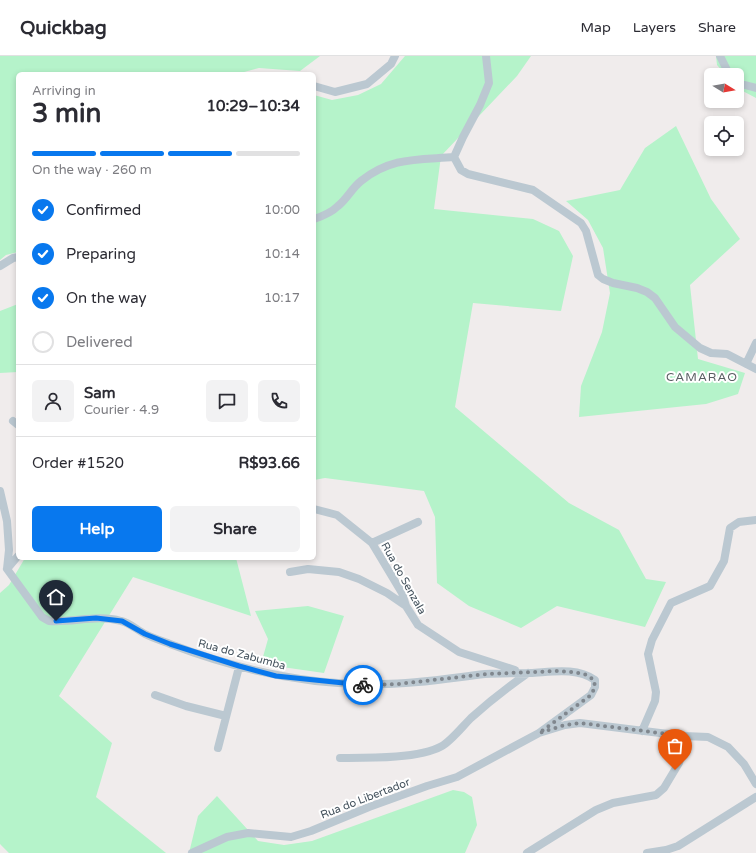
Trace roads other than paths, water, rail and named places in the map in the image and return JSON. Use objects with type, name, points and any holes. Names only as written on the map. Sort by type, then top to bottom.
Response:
[{"type":"street","points":[[316,87],[335,92],[367,84],[391,64],[395,56]]},
{"type":"street","points":[[454,157],[480,105],[489,83],[486,56]]},
{"type":"street","points":[[720,56],[726,68]]},
{"type":"street","points":[[744,84],[756,88]]},
{"type":"street","points":[[316,218],[329,213],[338,207],[360,182],[378,169],[400,161],[454,157]]},
{"type":"street","points":[[454,157],[462,170],[468,174],[533,190],[570,215],[581,223],[586,231],[598,275],[613,283],[638,288],[647,292],[655,298],[675,327],[700,348],[711,353],[727,354],[756,369]]},
{"type":"street","points":[[0,266],[16,257]]},
{"type":"street","points":[[746,364],[756,343]]},
{"type":"street","points":[[0,491],[7,521],[7,569]]},
{"type":"street","name":"Rua do Senzala","points":[[316,510],[337,515],[372,544],[402,593],[406,606],[418,625],[458,652],[525,673]]},
{"type":"street","points":[[642,731],[655,701],[656,692],[648,654],[652,640],[671,603],[710,586],[724,561],[730,528],[739,522],[756,520]]},
{"type":"street","points":[[372,544],[418,522]]},
{"type":"street","points":[[7,569],[16,558]]},
{"type":"street","name":"Rua do Zabumba","points":[[7,569],[42,617],[49,621],[96,618],[122,621],[145,634],[170,644],[276,676],[361,685],[398,684],[486,674],[558,671],[587,675],[594,680],[595,687],[591,695],[539,733]]},
{"type":"street","points":[[290,572],[308,569],[339,572],[359,579],[387,593],[406,606]]},
{"type":"street","points":[[218,748],[239,666]]},
{"type":"street","points":[[340,758],[376,758],[408,754],[428,751],[443,745],[471,718],[525,673]]},
{"type":"street","points":[[155,695],[186,706],[226,716]]},
{"type":"street","points":[[539,733],[565,725],[580,723],[708,738],[728,747],[744,764],[756,784]]},
{"type":"street","name":"Rua do Libertador","points":[[192,853],[227,837],[248,833],[291,837],[311,831],[369,807],[426,786],[457,777],[539,733]]},
{"type":"street","points":[[527,853],[596,810],[613,803],[656,795],[664,788],[678,763],[683,748],[684,736]]},
{"type":"street","points":[[647,853],[666,851],[678,846],[756,797]]},
{"type":"district","name":"CAMARAO","points":[[702,377]]}]
